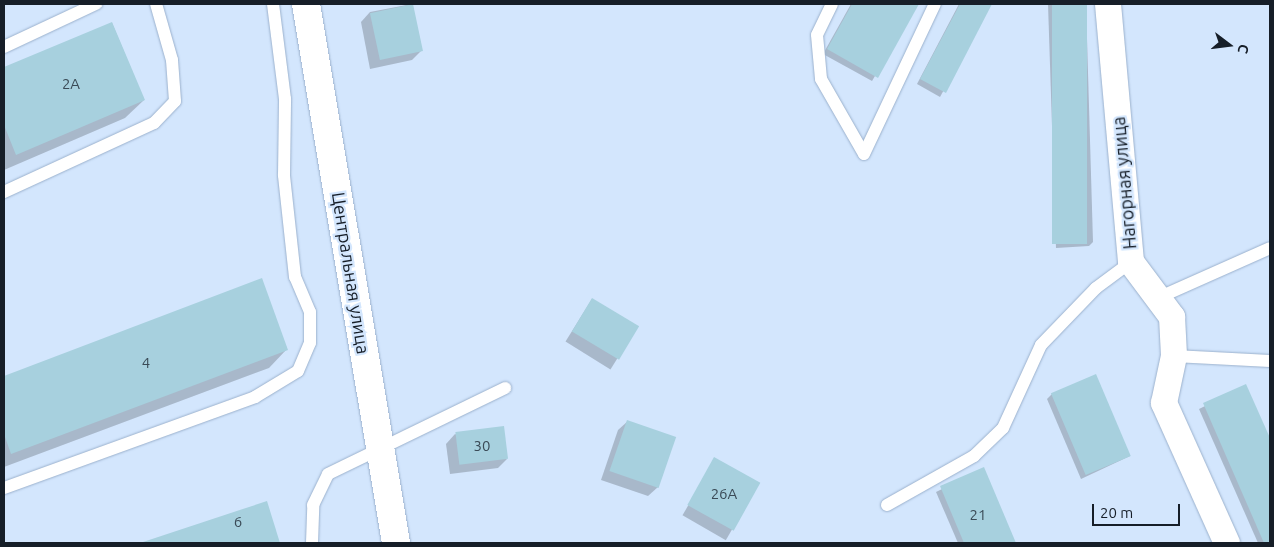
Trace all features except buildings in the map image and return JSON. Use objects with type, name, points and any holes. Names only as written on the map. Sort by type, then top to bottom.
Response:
[{"type":"street","name":"Центральная улица","points":[[306,4],[396,543]]},
{"type":"street","name":"Нагорная улица","points":[[1108,4],[1131,262],[1160,297],[1172,317],[1174,356],[1164,404],[1227,543]]},
{"type":"lane","points":[[4,48],[96,4]]},
{"type":"lane","points":[[4,192],[154,124],[175,100],[172,60],[156,4]]},
{"type":"lane","points":[[4,488],[255,397],[298,371],[310,343],[310,312],[295,277],[284,175],[285,99],[273,4]]},
{"type":"lane","points":[[832,4],[817,35],[821,79],[864,154],[935,4]]},
{"type":"lane","points":[[1160,297],[1270,248]]},
{"type":"lane","points":[[887,506],[974,456],[1003,428],[1041,345],[1096,288],[1131,262]]},
{"type":"lane","points":[[1174,356],[1270,361]]},
{"type":"lane","points":[[312,543],[313,504],[328,474],[380,451],[505,388]]}]
